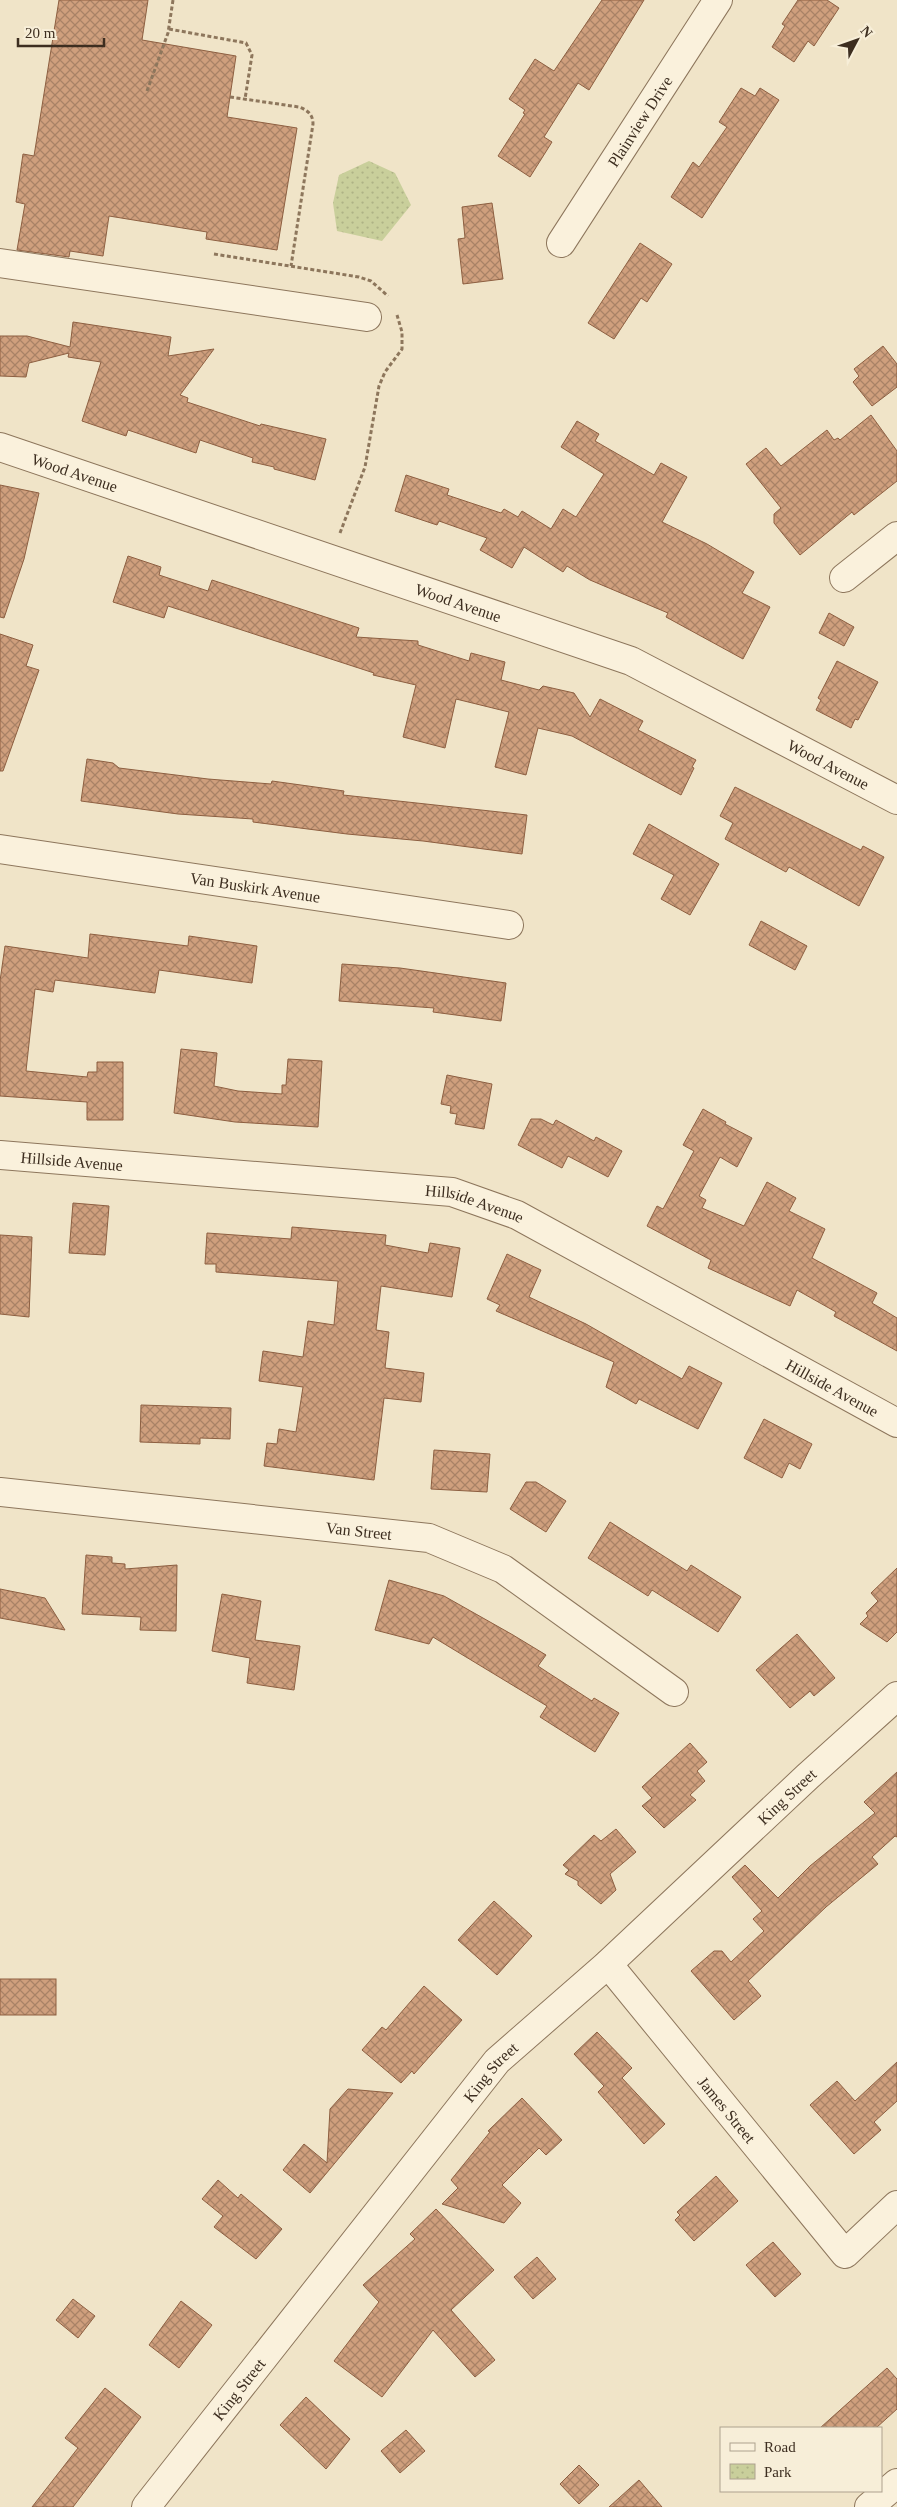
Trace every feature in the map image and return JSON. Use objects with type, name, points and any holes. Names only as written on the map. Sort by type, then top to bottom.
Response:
[{"type":"street","name":"Plainview Drive","points":[[561,243],[718,0]]},
{"type":"street","points":[[0,263],[367,317]]},
{"type":"street","name":"Wood Avenue","points":[[0,447],[631,661],[897,800]]},
{"type":"street","points":[[844,578],[897,536]]},
{"type":"street","name":"Van Buskirk Avenue","points":[[0,848],[509,925]]},
{"type":"street","name":"Hillside Avenue","points":[[0,1155],[452,1192],[517,1215],[897,1423]]},
{"type":"street","name":"Van Street","points":[[0,1492],[429,1538],[503,1569],[674,1692]]},
{"type":"street","name":"King Street","points":[[146,2507],[497,2061],[608,1964],[807,1777],[897,1696]]},
{"type":"street","name":"James Street","points":[[608,1964],[845,2254],[897,2205]]},
{"type":"street","points":[[869,2507],[897,2484]]},
{"type":"path","points":[[147,91],[169,29],[173,0]]},
{"type":"path","points":[[169,29],[246,43],[252,55],[245,99]]},
{"type":"path","points":[[230,97],[299,107],[308,111],[313,117],[314,124],[290,266]]},
{"type":"path","points":[[214,254],[371,281],[385,292],[390,300]]},
{"type":"path","points":[[337,540],[365,467],[379,386],[385,372],[402,349],[402,332],[395,310]]},
{"type":"green space","points":[[369,161],[395,173],[411,205],[382,241],[337,231],[333,203],[339,175]]},
{"type":"building","points":[[59,0],[148,0],[142,40],[236,56],[227,117],[297,128],[277,250],[206,239],[207,232],[109,216],[103,256],[70,251],[69,257],[17,250],[25,204],[16,202],[23,154],[34,156]]},
{"type":"building","points":[[602,0],[644,0],[589,90],[578,83],[544,137],[552,142],[530,177],[498,156],[525,114],[523,113],[525,110],[509,99],[535,59],[554,71]]},
{"type":"building","points":[[798,0],[827,0],[839,8],[814,46],[808,41],[794,62],[772,47],[785,26],[782,24]]},
{"type":"building","points":[[741,88],[755,96],[760,88],[779,100],[702,218],[671,197],[693,162],[699,167],[727,127],[719,122]]},
{"type":"building","points":[[492,203],[503,279],[463,284],[458,239],[465,238],[462,207]]},
{"type":"building","points":[[640,243],[672,264],[647,302],[641,298],[614,339],[588,323]]},
{"type":"building","points":[[73,322],[171,337],[168,356],[214,349],[180,395],[188,398],[187,402],[260,426],[261,424],[326,439],[315,480],[252,462],[253,458],[200,440],[196,453],[128,430],[126,436],[82,421],[101,362],[68,357],[69,353],[29,363],[26,377],[0,376],[0,336],[27,336],[70,347]]},
{"type":"building","points":[[883,346],[897,364],[897,387],[872,406],[853,382],[859,376],[854,369]]},
{"type":"building","points":[[871,415],[897,451],[897,481],[854,515],[852,512],[800,555],[774,523],[774,514],[781,508],[746,464],[766,448],[781,466],[827,430],[834,440],[838,438],[840,440]]},
{"type":"building","points":[[577,421],[599,434],[595,441],[654,475],[661,463],[687,477],[662,522],[707,544],[754,572],[742,593],[770,607],[743,659],[666,617],[668,613],[590,580],[567,566],[563,572],[524,547],[512,568],[480,550],[487,538],[439,521],[437,525],[395,511],[406,475],[449,489],[447,495],[501,513],[504,509],[518,517],[522,511],[551,529],[563,509],[576,517],[604,474],[561,447]]},
{"type":"building","points":[[0,485],[39,493],[24,559],[4,618],[0,617]]},
{"type":"building","points":[[128,556],[161,567],[159,575],[208,591],[212,580],[359,628],[356,637],[418,641],[418,645],[469,661],[471,653],[505,662],[501,680],[539,690],[543,686],[574,693],[590,717],[600,699],[643,721],[638,730],[696,760],[692,767],[694,768],[681,795],[572,736],[538,728],[526,775],[495,767],[509,712],[456,699],[445,748],[403,737],[416,685],[373,675],[374,673],[168,606],[164,618],[113,602]]},
{"type":"building","points":[[829,613],[854,627],[844,646],[819,633]]},
{"type":"building","points":[[0,634],[33,645],[26,666],[39,670],[3,771],[0,771]]},
{"type":"building","points":[[837,661],[878,682],[858,720],[855,719],[851,728],[816,710],[821,700],[818,698]]},
{"type":"building","points":[[87,759],[113,763],[119,768],[208,779],[271,784],[272,781],[344,791],[343,795],[527,815],[522,854],[253,822],[253,819],[178,814],[81,801]]},
{"type":"building","points":[[735,787],[861,850],[863,846],[884,857],[859,906],[789,867],[786,872],[725,839],[733,823],[720,816]]},
{"type":"building","points":[[649,824],[719,864],[690,915],[661,899],[674,875],[633,854]]},
{"type":"building","points":[[761,921],[807,946],[795,970],[749,945]]},
{"type":"building","points":[[90,934],[188,946],[189,936],[257,946],[252,983],[159,970],[155,993],[55,980],[53,992],[35,989],[26,1071],[87,1077],[88,1072],[97,1072],[97,1062],[123,1062],[123,1120],[87,1120],[87,1102],[0,1096],[0,981],[5,946],[88,958]]},
{"type":"building","points":[[342,964],[400,968],[506,983],[501,1021],[433,1012],[434,1008],[339,1001]]},
{"type":"building","points":[[181,1049],[217,1053],[214,1086],[238,1091],[282,1094],[282,1085],[286,1085],[288,1059],[322,1061],[318,1127],[235,1122],[174,1113]]},
{"type":"building","points":[[447,1075],[492,1084],[484,1129],[455,1124],[457,1114],[450,1113],[451,1106],[441,1104]]},
{"type":"building","points":[[703,1109],[726,1122],[725,1124],[752,1138],[737,1167],[720,1157],[699,1196],[706,1200],[702,1208],[744,1226],[767,1182],[796,1198],[789,1211],[825,1229],[812,1258],[877,1293],[872,1303],[897,1318],[897,1351],[834,1316],[836,1312],[797,1290],[790,1306],[708,1268],[711,1260],[647,1226],[657,1206],[663,1209],[694,1151],[683,1145]]},
{"type":"building","points":[[531,1119],[541,1119],[553,1125],[556,1120],[594,1141],[596,1137],[622,1151],[608,1177],[568,1156],[562,1168],[518,1145]]},
{"type":"building","points":[[73,1203],[109,1206],[105,1255],[69,1253]]},
{"type":"building","points":[[292,1227],[386,1235],[385,1245],[428,1253],[430,1243],[460,1248],[452,1297],[381,1286],[376,1330],[389,1332],[385,1368],[424,1373],[421,1402],[384,1398],[374,1480],[264,1466],[267,1443],[277,1444],[279,1429],[296,1432],[303,1387],[259,1381],[263,1351],[303,1357],[308,1321],[334,1325],[338,1281],[216,1272],[216,1264],[205,1264],[207,1233],[291,1239]]},
{"type":"building","points":[[0,1235],[32,1237],[29,1317],[0,1314]]},
{"type":"building","points":[[507,1254],[541,1270],[529,1297],[586,1324],[682,1379],[689,1366],[722,1383],[698,1429],[639,1399],[636,1404],[606,1387],[614,1362],[496,1311],[500,1305],[487,1299]]},
{"type":"building","points":[[141,1405],[231,1408],[230,1439],[200,1438],[200,1444],[140,1442]]},
{"type":"building","points":[[764,1419],[812,1444],[800,1469],[789,1463],[782,1478],[744,1458]]},
{"type":"building","points":[[434,1450],[490,1454],[487,1492],[431,1489]]},
{"type":"building","points":[[526,1482],[536,1482],[566,1501],[546,1532],[510,1509]]},
{"type":"building","points":[[610,1522],[687,1571],[691,1565],[741,1597],[718,1632],[652,1590],[648,1596],[588,1558]]},
{"type":"building","points":[[86,1555],[112,1557],[112,1563],[125,1564],[125,1569],[177,1565],[176,1631],[140,1630],[141,1617],[82,1614]]},
{"type":"building","points":[[897,1568],[897,1632],[887,1642],[860,1624],[868,1616],[866,1613],[878,1601],[871,1593]]},
{"type":"building","points":[[389,1580],[444,1596],[513,1635],[546,1655],[538,1666],[592,1701],[594,1698],[619,1713],[595,1752],[540,1717],[547,1706],[433,1637],[429,1644],[375,1630]]},
{"type":"building","points":[[0,1589],[45,1598],[65,1630],[0,1618]]},
{"type":"building","points":[[222,1594],[261,1601],[255,1640],[300,1646],[294,1690],[247,1683],[250,1658],[212,1651]]},
{"type":"building","points":[[797,1634],[835,1678],[814,1696],[810,1691],[790,1708],[756,1670]]},
{"type":"building","points":[[690,1743],[707,1762],[697,1771],[705,1781],[690,1795],[696,1800],[664,1828],[642,1806],[652,1798],[642,1787]]},
{"type":"building","points":[[897,1772],[897,1837],[895,1836],[872,1857],[878,1864],[826,1907],[748,1981],[761,1996],[734,2020],[691,1971],[714,1951],[722,1951],[731,1962],[764,1931],[753,1919],[762,1911],[732,1877],[745,1865],[778,1898],[810,1866],[875,1813],[864,1802]]},
{"type":"building","points":[[616,1829],[636,1852],[610,1874],[616,1890],[601,1904],[578,1885],[578,1881],[565,1874],[569,1870],[563,1865],[594,1835],[601,1841]]},
{"type":"building","points":[[494,1901],[532,1936],[497,1975],[458,1940]]},
{"type":"building","points":[[0,1979],[56,1979],[56,2015],[0,2015]]},
{"type":"building","points":[[424,1986],[462,2020],[414,2074],[412,2071],[401,2083],[362,2050],[382,2027],[386,2030]]},
{"type":"building","points":[[597,2032],[632,2068],[622,2078],[665,2124],[644,2144],[598,2092],[604,2086],[574,2054]]},
{"type":"building","points":[[897,2062],[897,2101],[874,2122],[881,2130],[854,2154],[810,2105],[837,2081],[855,2101]]},
{"type":"building","points":[[348,2089],[393,2093],[310,2193],[283,2170],[304,2144],[327,2163],[330,2109]]},
{"type":"building","points":[[522,2098],[562,2140],[546,2155],[539,2148],[502,2185],[521,2203],[504,2223],[442,2204],[458,2188],[451,2180],[490,2132],[488,2131]]},
{"type":"building","points":[[716,2176],[738,2201],[694,2241],[675,2220],[680,2215],[677,2212]]},
{"type":"building","points":[[218,2180],[238,2198],[241,2194],[282,2229],[256,2259],[214,2227],[223,2216],[202,2199]]},
{"type":"building","points":[[436,2209],[494,2270],[451,2310],[495,2360],[475,2377],[433,2330],[382,2397],[334,2361],[379,2302],[363,2285],[415,2239],[410,2234]]},
{"type":"building","points":[[773,2242],[801,2274],[775,2297],[746,2265]]},
{"type":"building","points":[[537,2257],[556,2279],[533,2299],[514,2277]]},
{"type":"building","points":[[73,2299],[95,2316],[78,2338],[56,2320]]},
{"type":"building","points":[[181,2301],[212,2325],[179,2368],[149,2345]]},
{"type":"building","points":[[887,2368],[897,2379],[897,2409],[877,2427],[821,2427]]},
{"type":"building","points":[[105,2388],[141,2417],[73,2507],[32,2507],[78,2448],[65,2438]]},
{"type":"building","points":[[306,2397],[350,2439],[326,2469],[280,2425]]},
{"type":"building","points":[[406,2430],[425,2451],[400,2473],[381,2451]]},
{"type":"building","points":[[579,2465],[599,2485],[579,2504],[560,2484]]},
{"type":"building","points":[[639,2480],[662,2507],[609,2507]]}]
